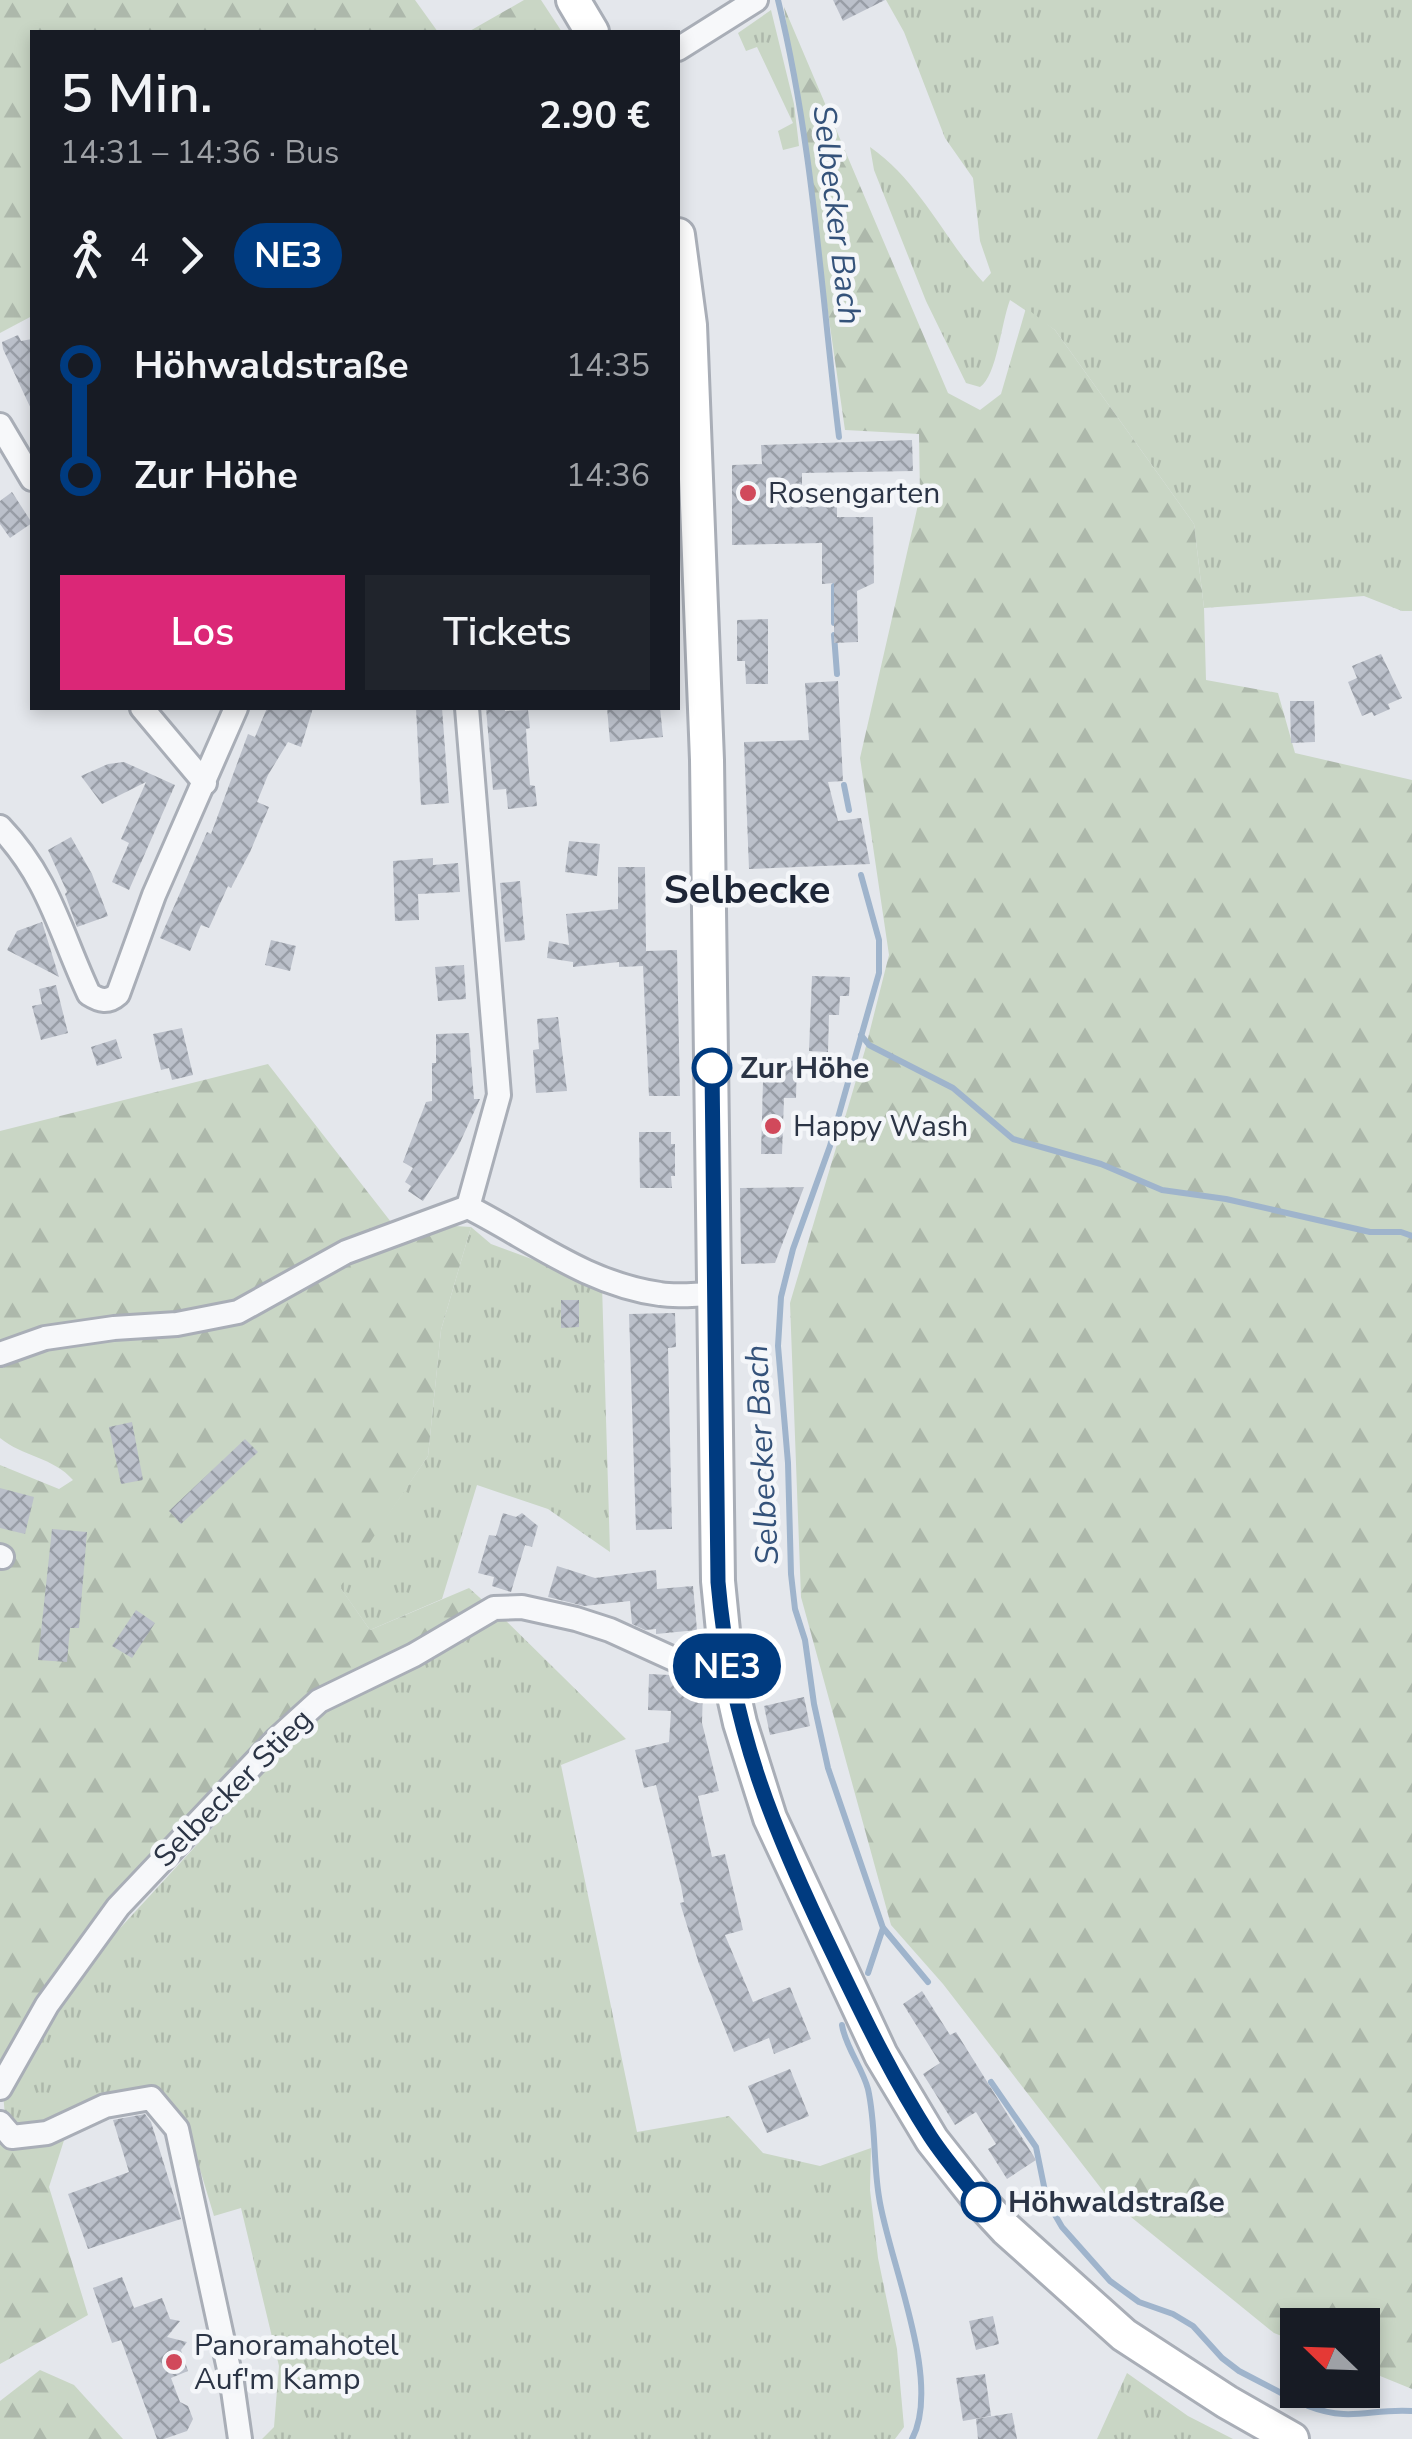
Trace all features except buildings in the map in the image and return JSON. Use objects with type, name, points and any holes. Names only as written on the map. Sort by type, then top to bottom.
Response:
[{"type":"main road","points":[[572,0],[591,30]]},
{"type":"main road","points":[[680,250],[690,325],[707,760],[717,1556],[726,1661],[740,1723],[781,1844],[881,2055],[932,2140],[1006,2229],[1124,2336],[1292,2439]]},
{"type":"street","points":[[680,47],[756,0]]},
{"type":"street","points":[[0,425],[30,477]]},
{"type":"street","points":[[144,710],[204,783]]},
{"type":"street","points":[[0,827],[25,853],[51,900],[89,994],[101,1001],[112,1000],[118,994],[154,896],[235,710]]},
{"type":"street","points":[[467,710],[499,1094],[468,1207]]},
{"type":"street","points":[[468,1207],[536,1248],[602,1278],[662,1295],[714,1294]]},
{"type":"street","points":[[0,1354],[45,1338],[177,1324],[238,1312],[346,1252],[468,1207]]},
{"type":"street","name":"Selbecker Stieg","points":[[0,2088],[47,2006],[118,1907],[276,1740],[319,1701],[383,1671],[494,1608],[522,1608],[576,1618],[678,1662],[726,1661]]},
{"type":"street","points":[[0,2123],[12,2137],[47,2133],[104,2106],[151,2098],[176,2129],[232,2383],[240,2439]]},
{"type":"green space","points":[[0,0],[415,0],[437,30],[30,30],[30,317],[0,333]]},
{"type":"green space","points":[[524,0],[541,0],[561,30],[472,30]]},
{"type":"green space","points":[[886,0],[1412,0],[1412,611],[1364,596],[1204,608],[1194,524],[1055,330],[1010,300],[991,372],[980,387],[966,383],[926,301],[874,170],[870,147],[917,193],[983,282],[991,273],[980,241],[973,178],[945,138],[904,32]]},
{"type":"green space","points":[[784,7],[948,393],[980,410],[1001,394],[1026,308],[1055,330],[1194,524],[1204,608],[1206,680],[1278,693],[1295,753],[1412,780],[1412,2389],[1380,2376],[1380,2308],[1280,2308],[1280,2335],[1274,2333],[1110,2200],[943,1984],[891,1925],[801,1597],[790,1303],[889,955],[860,758],[920,496],[919,434],[845,430]]},
{"type":"green space","points":[[771,10],[794,104],[799,146],[783,150],[778,131],[793,123],[757,47],[746,51],[738,33]]},
{"type":"green space","points":[[268,1064],[391,1222],[471,1227],[441,1330],[428,1456],[340,1587],[370,1630],[469,1588],[489,1606],[319,1693],[169,1841],[0,2067],[0,1465],[59,1489],[73,1480],[56,1466],[0,1438],[0,1131]]},
{"type":"green space","points":[[471,1227],[491,1244],[602,1285],[610,1552],[548,1509],[477,1485],[442,1599],[370,1630],[339,1586],[428,1456],[441,1330]]},
{"type":"green space","points":[[499,1614],[626,1739],[561,1765],[637,2132],[729,2116],[763,2153],[820,2166],[871,2148],[870,2190],[878,2258],[897,2349],[904,2427],[895,2439],[262,2439],[274,2427],[279,2366],[241,2208],[214,2216],[186,2123],[155,2090],[16,2129],[5,2116],[3,2093],[46,2022],[99,1951],[322,1709]]},
{"type":"green space","points":[[67,2131],[49,2187],[88,2315],[0,2364],[0,2133]]},
{"type":"green space","points":[[40,2370],[74,2385],[123,2439],[0,2439],[0,2401]]},
{"type":"green space","points":[[1127,2373],[1188,2416],[1233,2439],[1097,2439]]},
{"type":"waterway","name":"Selbecker Bach","points":[[778,0],[808,163],[839,437]]},
{"type":"waterway","name":"Selbecker Bach","points":[[834,586],[834,623]]},
{"type":"waterway","name":"Selbecker Bach","points":[[834,635],[837,674]]},
{"type":"waterway","name":"Selbecker Bach","points":[[844,785],[849,810]]},
{"type":"waterway","name":"Selbecker Bach","points":[[861,875],[879,940],[879,973],[830,1146],[793,1249],[781,1297],[778,1346],[795,1609],[805,1640],[828,1768],[883,1928],[868,1973]]},
{"type":"waterway","points":[[861,1035],[869,1045],[953,1088],[1013,1139],[1101,1164],[1162,1190],[1226,1199],[1370,1232],[1412,1236]]},
{"type":"waterway","points":[[884,1929],[928,1982]]},
{"type":"waterway","name":"Selbecker Bach","points":[[842,2025],[868,2089],[879,2197],[918,2353],[920,2414],[912,2439]]},
{"type":"waterway","points":[[991,2082],[1036,2147],[1047,2201],[1062,2227],[1110,2281],[1139,2302],[1193,2326],[1239,2371],[1280,2392]]},
{"type":"waterway","points":[[1314,2408],[1337,2414],[1412,2411]]},
{"type":"bus line","name":"NE3","points":[[712,1068],[718,1582],[726,1661],[740,1723],[781,1844],[881,2055],[932,2140],[981,2202]]},
{"type":"place","name":"Rosengarten","points":[[748,493]]},
{"type":"place","name":"Zur Höhe","points":[[712,1068]]},
{"type":"place","name":"Happy Wash","points":[[773,1126]]},
{"type":"place","name":"Höhwaldstraße","points":[[981,2202]]},
{"type":"place","name":"Panoramahotel Auf'm Kamp","points":[[174,2362]]},
{"type":"district","name":"Selbecke","points":[[747,890]]}]
